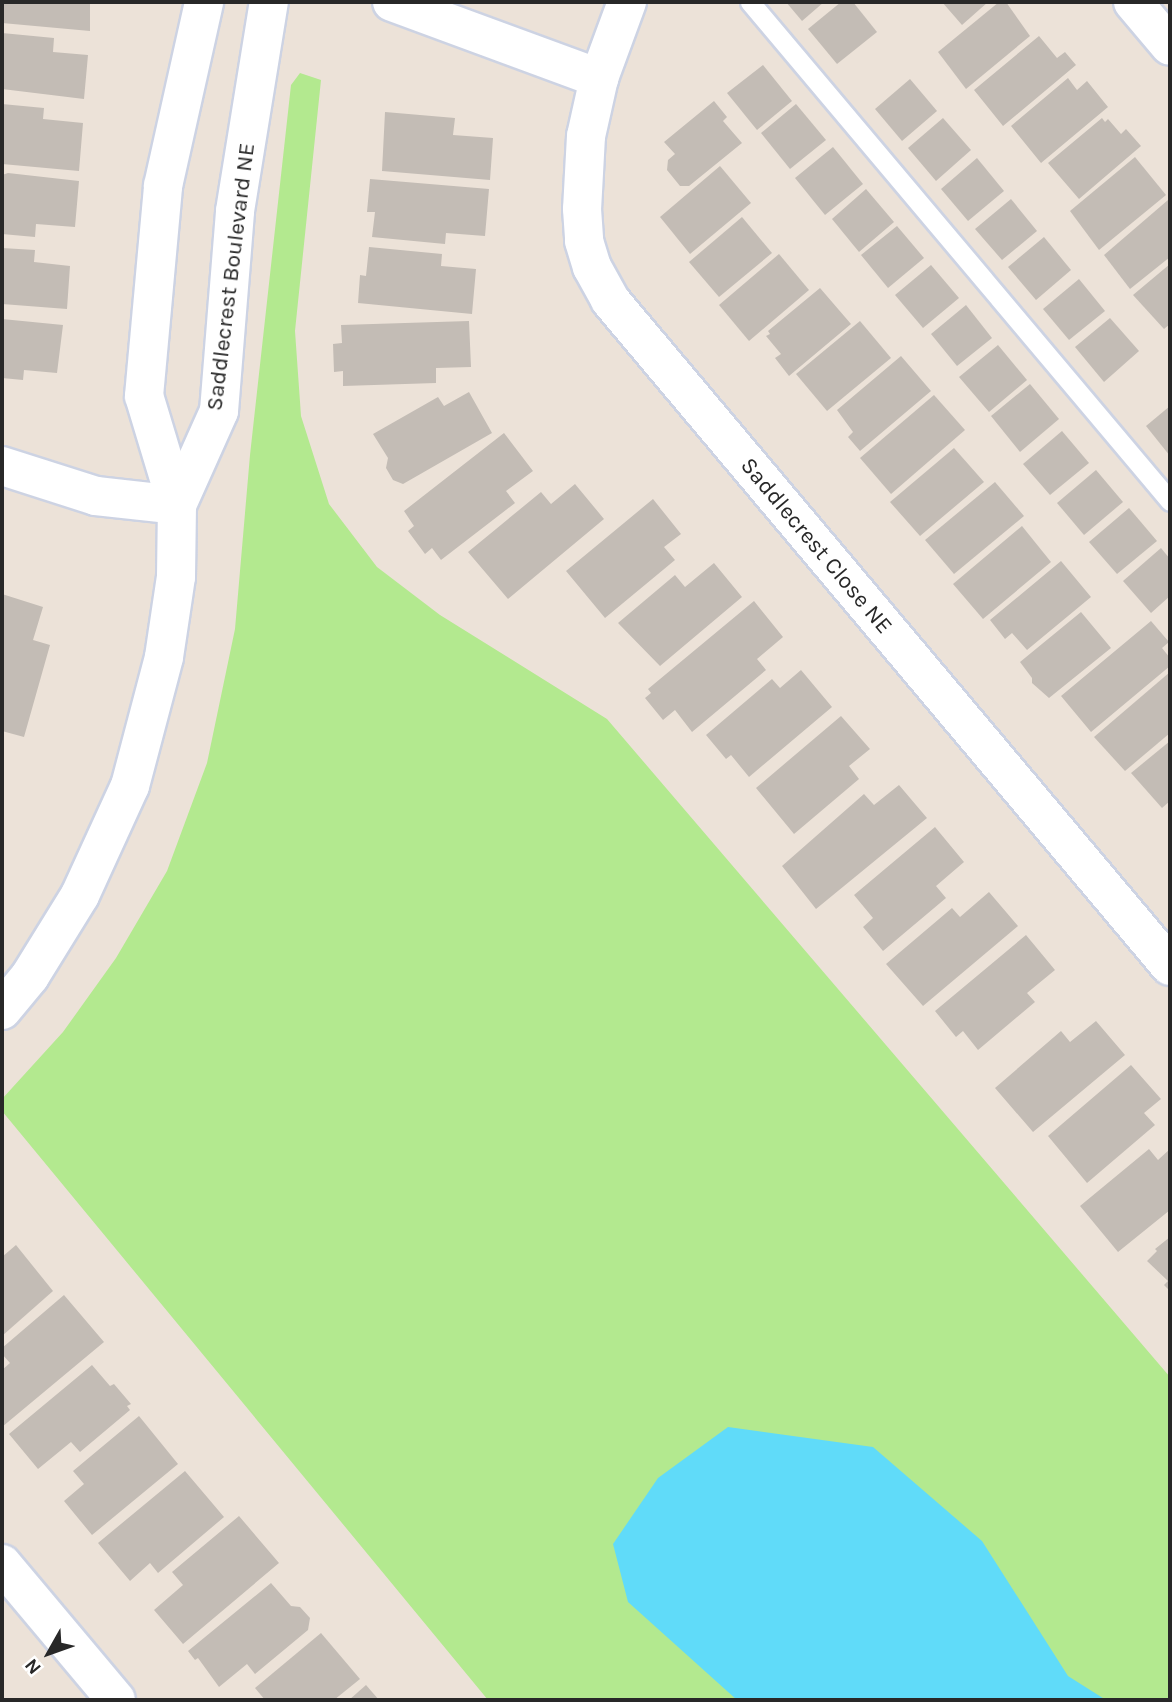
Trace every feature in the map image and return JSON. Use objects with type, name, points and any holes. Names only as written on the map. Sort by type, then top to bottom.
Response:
[{"type":"street","name":"Saddlecrest Boulevard NE","points":[[2,1010],[30,976],[80,895],[130,786],[164,657],[176,576],[177,505],[150,426],[144,396],[163,186],[204,2]]},
{"type":"street","name":"Saddlecrest Boulevard NE","points":[[177,505],[219,411],[235,211],[269,2]]},
{"type":"street","points":[[392,2],[599,78]]},
{"type":"street","name":"Saddlecrest Close NE","points":[[627,2],[599,78],[586,136],[582,209],[584,241],[592,267],[610,300],[1170,966]]},
{"type":"street","points":[[1133,2],[1170,46]]},
{"type":"street","points":[[2,467],[96,496],[177,505]]},
{"type":"street","points":[[2,1564],[116,1700]]},
{"type":"lane","points":[[750,2],[1170,501]]},
{"type":"green space","points":[[300,73],[321,80],[295,331],[301,416],[329,504],[377,567],[440,615],[607,719],[1170,1377],[1170,1700],[488,1700],[2,1111],[2,1099],[63,1032],[116,958],[167,871],[207,763],[235,629],[250,455],[291,85]]},
{"type":"water","points":[[728,1427],[873,1447],[982,1541],[1068,1676],[1106,1700],[737,1700],[628,1602],[613,1544],[658,1478]]},
{"type":"building","points":[[2,2],[90,2],[90,31],[2,23]]},
{"type":"building","points":[[786,2],[824,2],[802,21]]},
{"type":"building","points":[[841,2],[853,2],[877,32],[837,64],[808,29]]},
{"type":"building","points":[[942,2],[988,2],[962,25]]},
{"type":"building","points":[[999,2],[1006,2],[1030,36],[966,89],[938,52]]},
{"type":"building","points":[[2,33],[54,38],[53,52],[88,55],[84,99],[2,89]]},
{"type":"building","points":[[1039,36],[1057,58],[1065,52],[1076,65],[1003,126],[974,90]]},
{"type":"building","points":[[763,65],[792,101],[757,130],[727,93]]},
{"type":"building","points":[[1068,78],[1077,90],[1087,81],[1108,107],[1041,163],[1011,126]]},
{"type":"building","points":[[910,79],[937,111],[902,141],[875,109]]},
{"type":"building","points":[[714,101],[727,117],[723,121],[742,143],[689,186],[680,186],[667,170],[668,160],[675,154],[664,142]]},
{"type":"building","points":[[2,104],[44,108],[43,119],[83,123],[79,171],[2,164]]},
{"type":"building","points":[[796,104],[826,140],[790,169],[761,133]]},
{"type":"building","points":[[385,112],[455,118],[453,135],[493,138],[490,180],[382,171]]},
{"type":"building","points":[[943,118],[971,150],[936,181],[908,148]]},
{"type":"building","points":[[1102,118],[1105,122],[1108,119],[1121,134],[1126,129],[1141,146],[1079,199],[1048,163]]},
{"type":"building","points":[[833,147],[863,184],[825,215],[795,178]]},
{"type":"building","points":[[1135,157],[1166,195],[1099,250],[1070,211]]},
{"type":"building","points":[[977,158],[1004,191],[968,221],[941,189]]},
{"type":"building","points":[[720,166],[751,203],[690,254],[660,217]]},
{"type":"building","points":[[8,173],[79,181],[75,227],[36,224],[35,237],[2,234],[2,175]]},
{"type":"building","points":[[370,179],[489,189],[485,236],[446,233],[445,244],[372,237],[375,212],[367,212]]},
{"type":"building","points":[[866,189],[894,222],[859,252],[832,219]]},
{"type":"building","points":[[1011,199],[1037,231],[1002,260],[975,229]]},
{"type":"building","points":[[1168,200],[1170,257],[1130,289],[1104,255]]},
{"type":"building","points":[[742,217],[772,253],[719,297],[689,262]]},
{"type":"building","points":[[897,226],[924,258],[888,288],[861,255]]},
{"type":"building","points":[[1044,237],[1071,270],[1036,300],[1008,267]]},
{"type":"building","points":[[369,247],[442,254],[441,266],[476,269],[472,314],[358,303],[360,275],[366,276]]},
{"type":"building","points":[[2,248],[35,250],[34,262],[70,266],[67,309],[2,304]]},
{"type":"building","points":[[779,254],[809,290],[749,341],[719,305]]},
{"type":"building","points":[[1170,264],[1170,324],[1164,329],[1133,295]]},
{"type":"building","points":[[931,265],[959,298],[923,328],[895,295]]},
{"type":"building","points":[[1079,279],[1105,311],[1069,340],[1043,309]]},
{"type":"building","points":[[820,288],[851,324],[789,376],[775,358],[781,354],[766,336],[770,334],[768,331]]},
{"type":"building","points":[[966,305],[992,338],[957,366],[931,334]]},
{"type":"building","points":[[1110,318],[1139,351],[1104,382],[1075,347]]},
{"type":"building","points":[[2,319],[63,325],[57,373],[24,370],[23,380],[2,378]]},
{"type":"building","points":[[469,321],[471,367],[436,368],[436,383],[343,386],[343,371],[334,372],[333,344],[342,343],[341,325]]},
{"type":"building","points":[[860,321],[891,358],[827,411],[796,374]]},
{"type":"building","points":[[998,345],[1027,380],[989,412],[959,377]]},
{"type":"building","points":[[901,356],[931,391],[860,451],[848,437],[853,432],[837,410]]},
{"type":"building","points":[[1030,384],[1059,419],[1020,452],[991,416]]},
{"type":"building","points":[[469,392],[492,433],[403,484],[393,480],[386,468],[388,458],[373,434],[438,397],[444,406]]},
{"type":"building","points":[[934,395],[965,430],[891,494],[860,458]]},
{"type":"building","points":[[1170,406],[1170,456],[1146,426]]},
{"type":"building","points":[[1062,431],[1089,463],[1050,495],[1023,464]]},
{"type":"building","points":[[504,433],[533,471],[506,491],[515,503],[441,560],[432,548],[425,554],[408,531],[414,526],[404,511]]},
{"type":"building","points":[[954,448],[984,482],[920,536],[890,502]]},
{"type":"building","points":[[1096,470],[1123,502],[1084,535],[1057,503]]},
{"type":"building","points":[[995,482],[1024,516],[954,574],[925,540]]},
{"type":"building","points":[[575,484],[604,519],[508,599],[468,552],[541,492],[551,504]]},
{"type":"building","points":[[653,499],[681,534],[664,547],[675,560],[605,618],[566,571]]},
{"type":"building","points":[[1129,508],[1157,541],[1117,574],[1089,542]]},
{"type":"building","points":[[1022,526],[1051,562],[983,619],[953,584]]},
{"type":"building","points":[[1161,548],[1170,559],[1170,596],[1151,613],[1123,581]]},
{"type":"building","points":[[1061,561],[1091,597],[1027,650],[1012,633],[1005,639],[990,620]]},
{"type":"building","points":[[714,563],[742,597],[660,666],[618,623],[675,575],[685,587]]},
{"type":"building","points":[[2,594],[43,607],[33,640],[50,645],[24,737],[2,731]]},
{"type":"building","points":[[754,601],[783,637],[757,659],[766,670],[692,732],[675,710],[663,720],[645,698],[651,693],[648,689]]},
{"type":"building","points":[[1081,612],[1111,648],[1049,698],[1032,683],[1032,678],[1020,662]]},
{"type":"building","points":[[1151,621],[1169,642],[1162,648],[1170,658],[1170,666],[1091,732],[1061,696]]},
{"type":"building","points":[[801,670],[832,707],[749,777],[731,755],[726,759],[706,735],[772,679],[780,688]]},
{"type":"building","points":[[1170,672],[1170,733],[1125,771],[1094,737]]},
{"type":"building","points":[[841,716],[870,749],[849,766],[859,779],[794,834],[756,788]]},
{"type":"building","points":[[1170,741],[1170,801],[1162,808],[1131,773]]},
{"type":"building","points":[[899,785],[927,818],[816,909],[782,866],[864,794],[874,805]]},
{"type":"building","points":[[935,827],[964,862],[936,886],[946,898],[883,951],[863,927],[873,918],[854,895]]},
{"type":"building","points":[[989,892],[1018,926],[923,1006],[886,964],[952,908],[960,917]]},
{"type":"building","points":[[1026,935],[1055,970],[1027,993],[1035,1002],[978,1050],[963,1031],[956,1037],[935,1011]]},
{"type":"building","points":[[1096,1021],[1125,1055],[1033,1132],[995,1088],[1061,1031],[1070,1042]]},
{"type":"building","points":[[1131,1065],[1161,1099],[1144,1113],[1155,1125],[1087,1183],[1048,1136]]},
{"type":"building","points":[[1149,1149],[1158,1160],[1170,1149],[1170,1210],[1118,1252],[1080,1206]]},
{"type":"building","points":[[1170,1237],[1170,1291],[1164,1285],[1168,1281],[1147,1261],[1157,1251],[1155,1249]]},
{"type":"building","points":[[16,1245],[53,1291],[2,1336],[2,1257]]},
{"type":"building","points":[[64,1295],[104,1342],[2,1427],[2,1370],[10,1363],[2,1354],[2,1348]]},
{"type":"building","points":[[92,1365],[110,1386],[114,1384],[131,1404],[127,1406],[130,1410],[80,1452],[71,1442],[38,1469],[9,1434]]},
{"type":"building","points":[[139,1416],[178,1464],[92,1535],[64,1501],[84,1484],[73,1471]]},
{"type":"building","points":[[185,1471],[224,1517],[158,1573],[150,1563],[130,1581],[98,1543]]},
{"type":"building","points":[[239,1516],[279,1563],[183,1644],[154,1610],[183,1585],[172,1572]]},
{"type":"building","points":[[271,1583],[291,1606],[300,1607],[310,1618],[308,1630],[255,1674],[247,1664],[219,1687],[198,1658],[195,1660],[188,1651]]},
{"type":"building","points":[[321,1633],[360,1679],[334,1700],[265,1700],[255,1688]]},
{"type":"building","points":[[366,1685],[379,1700],[349,1700]]}]
